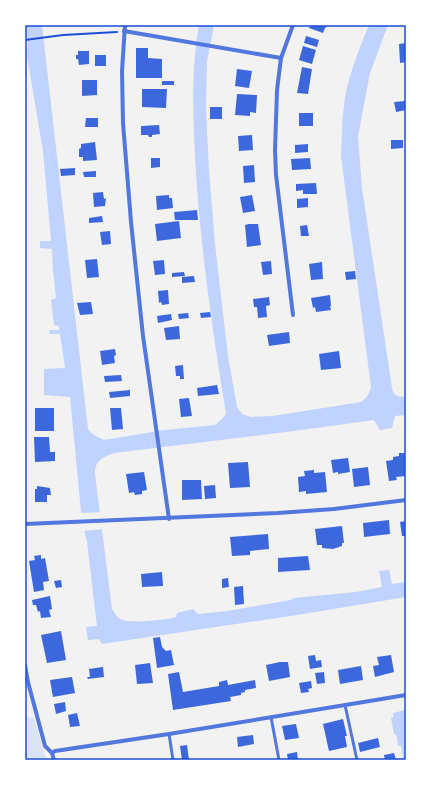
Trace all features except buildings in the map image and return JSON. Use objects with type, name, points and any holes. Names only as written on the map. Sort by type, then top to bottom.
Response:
[{"type":"street","points":[[125,25],[122,71],[126,170],[143,336],[169,519]]},
{"type":"street","points":[[293,25],[281,58],[277,90],[275,150],[276,175],[293,315]]},
{"type":"street","points":[[124,31],[281,58]]},
{"type":"street","points":[[25,524],[169,519],[334,510],[406,500]]},
{"type":"street","points":[[25,665],[45,746],[52,753],[54,760]]},
{"type":"street","points":[[52,753],[55,751],[406,695]]},
{"type":"lane","points":[[345,705],[357,760]]},
{"type":"lane","points":[[271,717],[279,760]]},
{"type":"lane","points":[[169,734],[173,760]]},
{"type":"path","points":[[25,40],[63,35],[124,31]]},
{"type":"shaded area","points":[[25,717],[34,718],[47,760],[25,760]]},
{"type":"water","points":[[25,25],[42,25],[88,429],[94,435],[104,440],[164,430],[215,425],[226,414],[207,286],[197,190],[193,91],[196,42],[199,25],[214,25],[207,62],[206,108],[209,170],[215,244],[228,356],[237,407],[242,414],[251,417],[273,416],[361,402],[368,396],[371,387],[341,156],[342,124],[348,83],[369,25],[388,25],[370,73],[358,136],[362,188],[392,388],[397,396],[406,396],[406,415],[395,416],[392,428],[380,430],[374,420],[114,453],[100,460],[96,466],[95,474],[112,609],[120,619],[131,621],[156,620],[176,617],[177,613],[193,609],[198,614],[227,611],[291,600],[293,598],[356,592],[382,587],[379,571],[389,570],[392,584],[406,582],[406,597],[102,644],[99,639],[88,640],[86,627],[97,626],[87,542],[81,511],[70,397],[44,395],[44,369],[65,368],[60,334],[50,334],[49,330],[59,330],[59,326],[54,325],[51,300],[56,298],[52,249],[40,248],[40,241],[51,241],[43,151],[27,56],[28,39]]},
{"type":"water","points":[[405,710],[406,760],[403,760],[401,746],[398,746],[397,736],[394,734],[391,718],[393,717],[393,713]]},
{"type":"pier","points":[[102,512],[104,529],[82,531],[80,513]]}]
